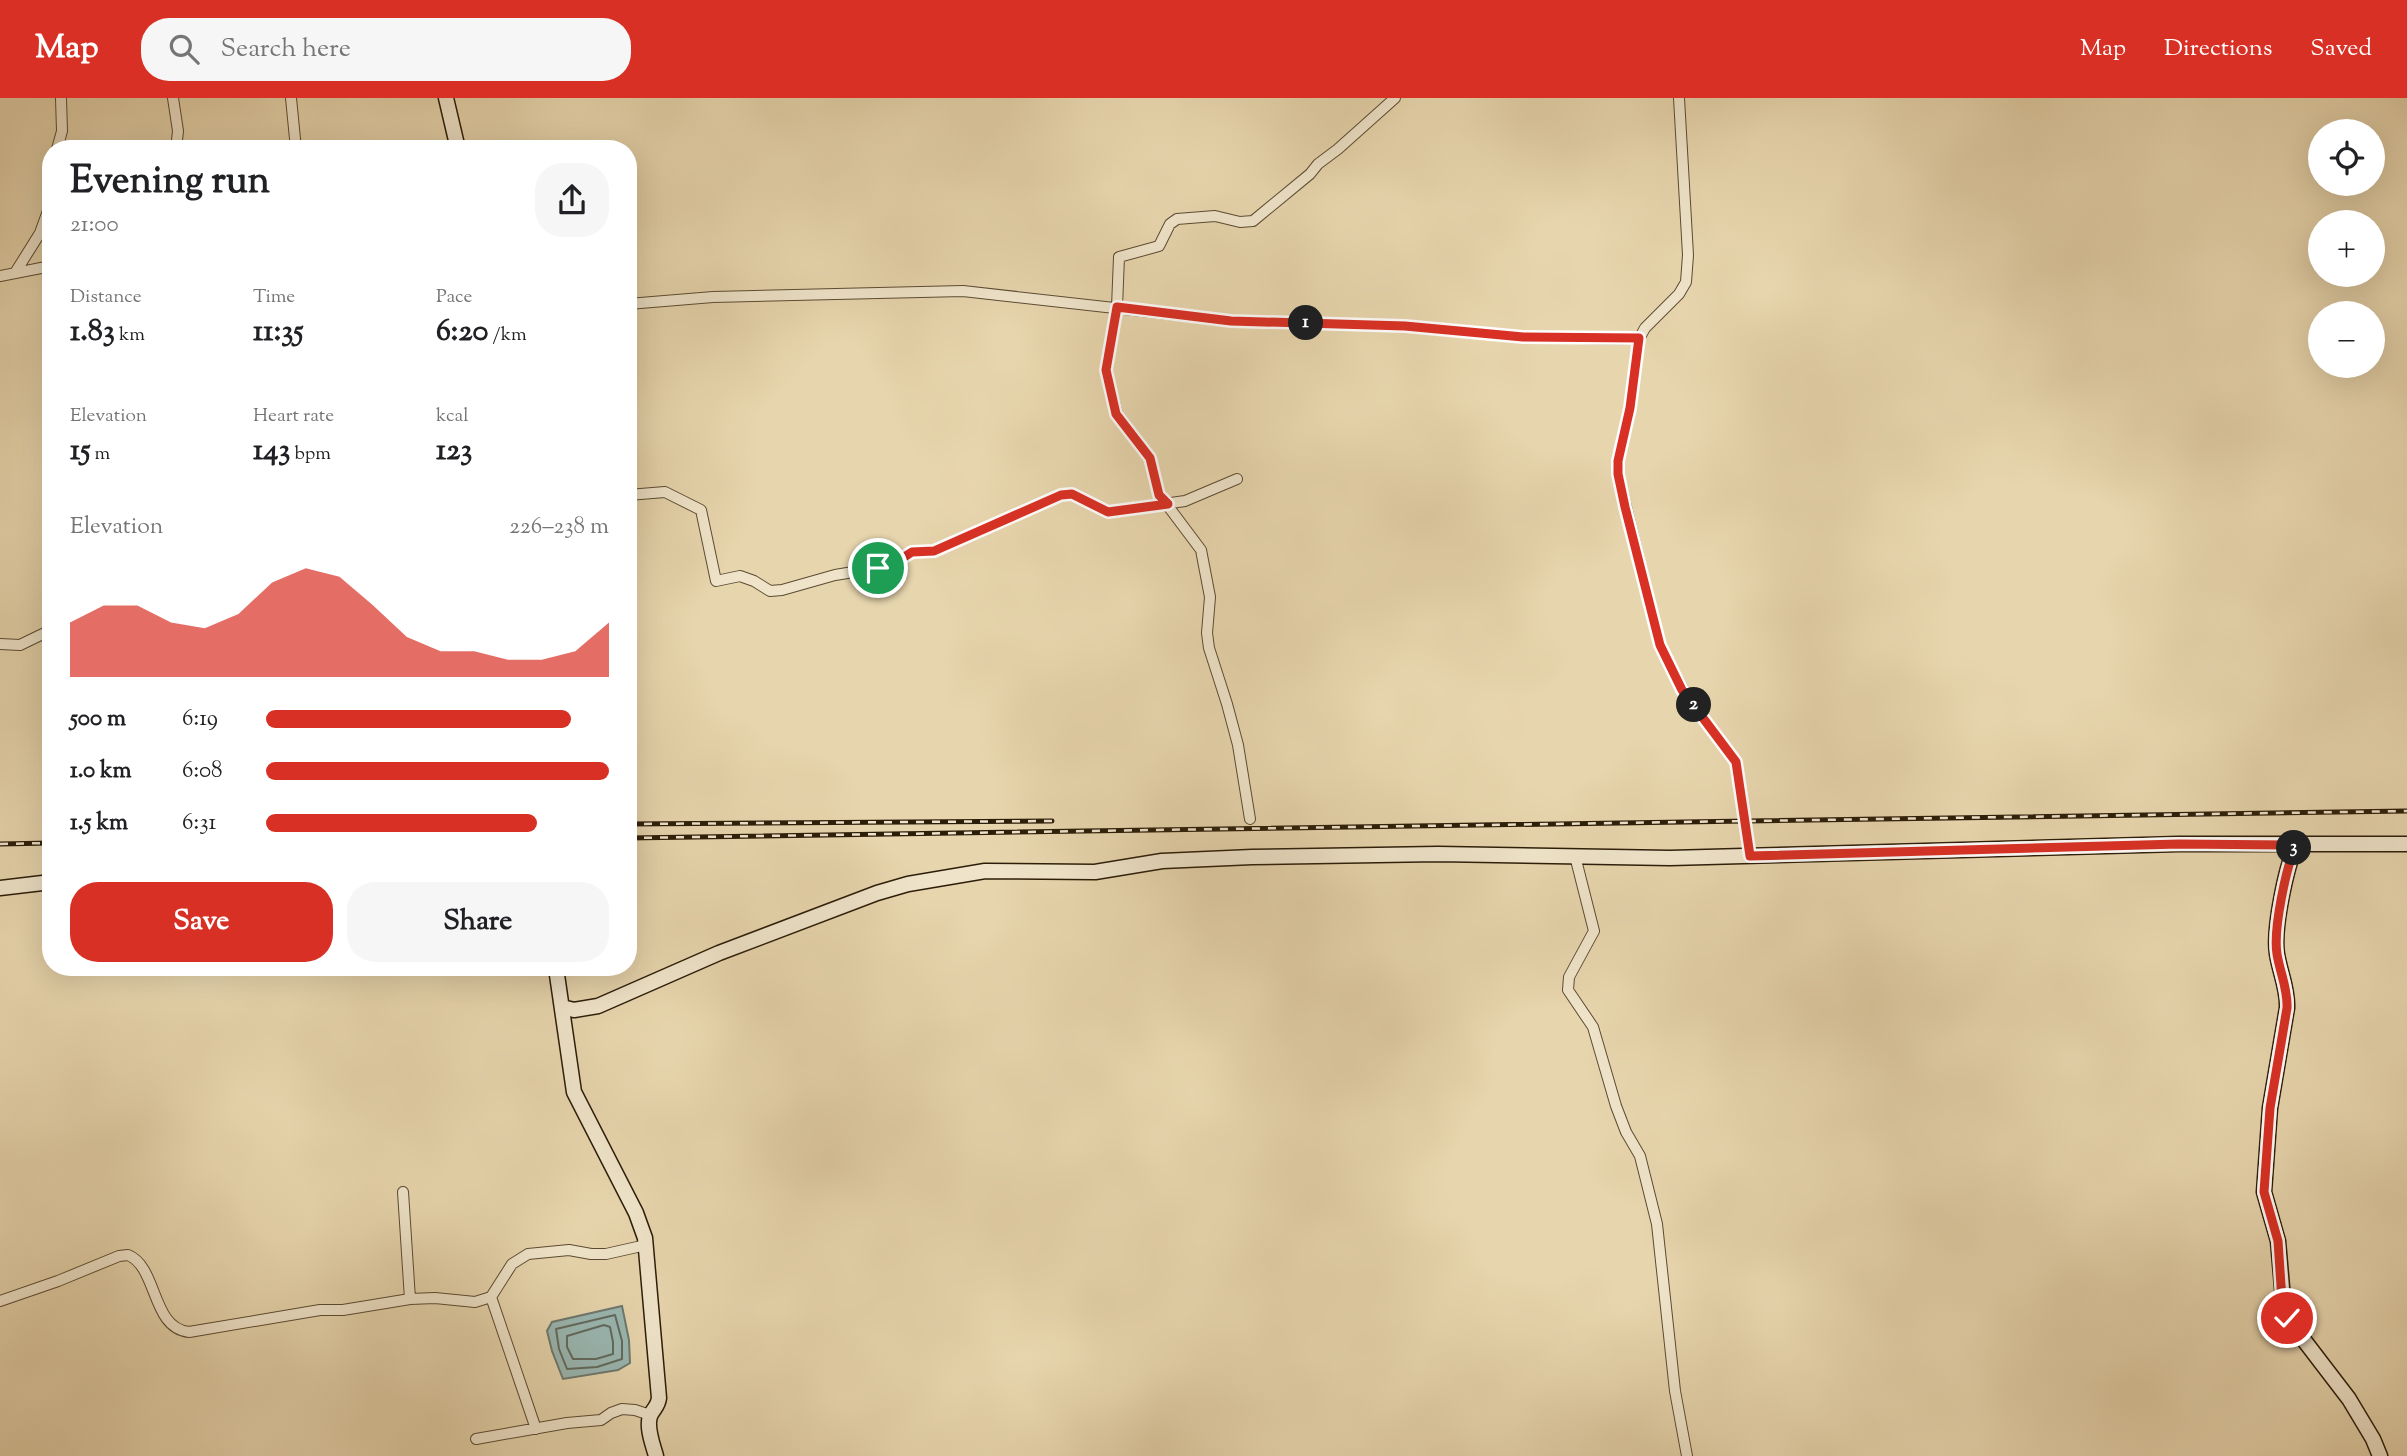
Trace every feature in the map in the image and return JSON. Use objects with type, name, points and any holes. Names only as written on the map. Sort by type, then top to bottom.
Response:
[{"type":"street","points":[[60,140],[62,131],[61,98]]},
{"type":"street","points":[[173,98],[177,140]]},
{"type":"street","points":[[291,98],[295,140]]},
{"type":"street","points":[[446,98],[456,140]]},
{"type":"street","points":[[1250,820],[1238,745],[1209,648],[1207,633],[1210,597],[1201,550],[1159,495],[1150,458],[1116,414],[1106,370],[1117,307],[1119,257],[1159,246],[1170,224],[1177,219],[1215,216],[1240,222],[1253,220],[1310,174],[1318,164],[1395,98]]},
{"type":"street","points":[[1679,98],[1688,255],[1686,282],[1639,338],[1618,474],[1660,645],[1682,690],[1736,762],[1750,856]]},
{"type":"street","points":[[15,273],[42,227]]},
{"type":"street","points":[[0,276],[42,268]]},
{"type":"street","points":[[637,303],[713,297],[964,292],[1231,321],[1405,326],[1523,337],[1639,338]]},
{"type":"street","points":[[637,494],[665,492],[701,510],[716,580],[740,576],[754,580],[770,590],[782,590],[835,575],[893,564],[912,552],[934,551],[1061,495],[1072,494],[1108,512],[1185,501],[1237,480]]},
{"type":"street","points":[[0,645],[20,645],[42,634]]},
{"type":"street","points":[[562,1007],[574,1010],[591,1008],[719,953],[849,903],[908,884],[953,875],[1016,870],[1095,872],[1162,861],[1239,858],[1438,854],[1750,856],[2179,844],[2407,844]]},
{"type":"street","points":[[2296,845],[2290,860],[2276,939],[2288,996],[2270,1108],[2264,1192],[2278,1241],[2282,1300],[2287,1318],[2349,1399],[2373,1438],[2380,1456]]},
{"type":"street","points":[[1576,856],[1594,931],[1569,977],[1568,990],[1592,1027],[1616,1106],[1626,1132],[1640,1156],[1657,1224],[1675,1391],[1687,1456]]},
{"type":"street","points":[[0,888],[42,883]]},
{"type":"street","points":[[557,976],[574,1093],[642,1225],[659,1398],[657,1408],[650,1415],[649,1425],[656,1456]]},
{"type":"street","points":[[403,1192],[410,1299]]},
{"type":"street","points":[[0,1301],[118,1256],[128,1255],[138,1262],[169,1322],[180,1331],[189,1332],[320,1310],[356,1308],[410,1299],[435,1298],[475,1302],[491,1297],[512,1264],[528,1254],[569,1250],[606,1254],[646,1245]]},
{"type":"street","points":[[491,1297],[536,1429]]},
{"type":"street","points":[[476,1439],[567,1423],[601,1420],[622,1409],[650,1415]]},
{"type":"water","points":[[622,1306],[629,1340],[630,1363],[618,1370],[563,1379],[547,1331],[552,1322]]},
{"type":"railway","points":[[637,838],[2407,811]]},
{"type":"railway","points":[[637,824],[1052,821]]},
{"type":"railway","points":[[0,844],[42,843]]},
{"type":"route","points":[[878,568],[893,564],[912,552],[934,551],[1061,495],[1072,494],[1108,512],[1168,504],[1159,495],[1150,458],[1116,414],[1106,370],[1117,307],[1231,321],[1405,326],[1523,337],[1639,338],[1630,408],[1618,461],[1625,507],[1660,645],[1682,690],[1736,762],[1750,856],[2179,844],[2296,845],[2290,860],[2276,939],[2288,996],[2270,1108],[2264,1192],[2278,1241],[2282,1300],[2287,1318]]}]
